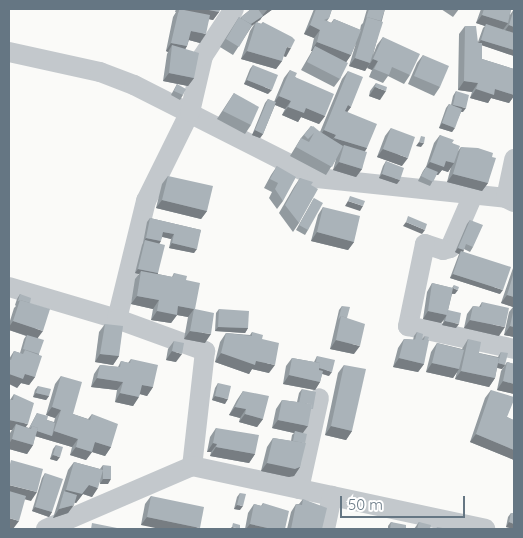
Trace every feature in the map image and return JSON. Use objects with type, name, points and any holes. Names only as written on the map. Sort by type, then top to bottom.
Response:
[{"type":"street","points":[[117,319],[146,201],[190,112],[203,56],[234,9]]},
{"type":"street","points":[[9,52],[100,72],[190,112],[317,178],[510,200],[514,159]]},
{"type":"street","points":[[473,195],[450,248],[443,250],[425,244],[408,326],[514,349]]},
{"type":"street","points":[[9,287],[117,319],[206,351],[192,466]]},
{"type":"street","points":[[300,489],[319,398]]},
{"type":"street","points":[[46,529],[192,466],[485,529]]},
{"type":"street","points":[[325,529],[332,496]]},
{"type":"building","points":[[179,9],[210,15],[206,34],[191,31],[187,46],[171,43]]},
{"type":"building","points":[[204,9],[220,9],[219,12]]},
{"type":"building","points":[[251,9],[258,9],[263,16],[251,24],[241,17]]},
{"type":"building","points":[[316,9],[332,9],[329,18],[324,20],[332,23],[334,19],[361,30],[351,55],[317,42],[320,30],[310,25]]},
{"type":"building","points":[[369,9],[385,9],[381,21],[366,18]]},
{"type":"building","points":[[484,9],[511,9],[508,23],[482,15]]},
{"type":"building","points":[[514,9],[514,27],[509,25]]},
{"type":"building","points":[[239,17],[252,25],[239,47],[226,39]]},
{"type":"building","points":[[367,17],[383,22],[370,63],[355,58]]},
{"type":"building","points":[[256,22],[262,24],[263,22],[295,40],[291,48],[287,47],[282,61],[247,51]]},
{"type":"building","points":[[486,24],[514,33],[514,50],[481,40]]},
{"type":"building","points":[[465,26],[476,26],[478,43],[482,43],[482,59],[514,69],[514,95],[495,89],[494,95],[476,89],[478,83],[464,81]]},
{"type":"building","points":[[383,37],[420,54],[410,75],[392,67],[389,75],[374,69],[378,61],[373,59]]},
{"type":"building","points":[[172,45],[199,53],[194,78],[169,73]]},
{"type":"building","points":[[315,46],[348,63],[340,79],[307,62]]},
{"type":"building","points":[[423,55],[449,66],[440,87],[414,76]]},
{"type":"building","points":[[253,65],[278,75],[272,90],[247,80]]},
{"type":"building","points":[[290,70],[297,73],[295,77],[334,94],[325,116],[306,108],[304,113],[288,107],[291,101],[279,96]]},
{"type":"building","points":[[348,71],[363,77],[351,107],[348,105],[345,111],[377,124],[367,148],[334,138],[336,135],[324,130]]},
{"type":"building","points":[[376,83],[387,87],[386,91],[375,87]]},
{"type":"building","points":[[177,84],[186,89],[183,95],[174,91]]},
{"type":"building","points":[[456,91],[469,95],[466,108],[453,105]]},
{"type":"building","points":[[234,93],[259,107],[251,125],[223,111]]},
{"type":"building","points":[[268,99],[276,102],[263,134],[255,130]]},
{"type":"building","points":[[449,104],[462,109],[455,128],[442,123]]},
{"type":"building","points":[[311,126],[343,146],[332,167],[296,147],[301,138],[309,142],[314,133],[308,139],[304,135]]},
{"type":"building","points":[[391,128],[415,137],[408,158],[383,149]]},
{"type":"building","points":[[440,135],[454,140],[452,143],[460,146],[454,163],[446,161],[444,167],[430,162]]},
{"type":"building","points":[[421,136],[425,137],[424,143],[419,142]]},
{"type":"building","points":[[344,145],[367,152],[362,169],[339,162]]},
{"type":"building","points":[[461,147],[478,148],[493,153],[492,157],[496,158],[488,183],[453,174]]},
{"type":"building","points":[[386,161],[404,168],[400,180],[382,174]]},
{"type":"building","points":[[277,166],[296,177],[283,201],[275,189],[278,183],[270,179]]},
{"type":"building","points":[[426,167],[438,172],[433,182],[421,176]]},
{"type":"building","points":[[168,176],[213,186],[207,211],[162,200]]},
{"type":"building","points":[[300,178],[313,182],[311,185],[318,189],[299,223],[285,205]]},
{"type":"building","points":[[350,196],[365,201],[363,206],[348,201]]},
{"type":"building","points":[[314,198],[323,203],[308,230],[299,225]]},
{"type":"building","points":[[323,207],[360,216],[354,242],[317,232]]},
{"type":"building","points":[[408,216],[427,224],[425,230],[406,222]]},
{"type":"building","points":[[150,218],[201,230],[197,249],[172,243],[174,234],[163,232],[161,241],[146,238]]},
{"type":"building","points":[[470,220],[483,225],[473,247],[466,244],[464,250],[458,248]]},
{"type":"building","points":[[145,240],[165,245],[158,273],[138,269]]},
{"type":"building","points":[[461,251],[511,267],[503,290],[453,274]]},
{"type":"building","points":[[141,271],[173,277],[174,273],[187,276],[186,280],[200,283],[195,309],[214,313],[211,334],[190,331],[194,309],[178,306],[177,315],[157,311],[159,300],[137,296]]},
{"type":"building","points":[[514,272],[514,297],[507,295]]},
{"type":"building","points":[[432,283],[453,288],[447,315],[428,311]]},
{"type":"building","points":[[454,285],[459,287],[458,290],[453,288]]},
{"type":"building","points":[[20,294],[31,298],[30,303],[18,301]]},
{"type":"building","points":[[20,300],[50,309],[43,331],[13,321]]},
{"type":"building","points":[[482,302],[509,308],[505,327],[470,320],[473,306],[481,307]]},
{"type":"building","points":[[342,306],[350,307],[347,318],[341,316],[338,320]]},
{"type":"building","points":[[514,308],[514,327],[510,326]]},
{"type":"building","points":[[219,309],[249,311],[248,328],[218,327]]},
{"type":"building","points":[[448,310],[461,313],[459,324],[445,321]]},
{"type":"building","points":[[341,316],[365,324],[360,346],[336,340]]},
{"type":"building","points":[[105,324],[123,326],[119,356],[100,354]]},
{"type":"building","points":[[252,332],[263,335],[262,339],[279,343],[275,365],[256,361],[255,365],[221,353],[226,333],[252,336]]},
{"type":"building","points":[[417,332],[423,334],[422,340],[415,340]]},
{"type":"building","points":[[27,335],[44,340],[39,354],[23,349]]},
{"type":"building","points":[[404,339],[429,340],[424,364],[399,358]]},
{"type":"building","points":[[468,339],[481,342],[479,353],[499,358],[495,378],[461,371]]},
{"type":"building","points":[[174,341],[184,343],[182,354],[172,351]]},
{"type":"building","points":[[437,343],[464,350],[459,369],[432,363]]},
{"type":"building","points":[[25,350],[42,356],[35,377],[25,374],[23,379],[9,374],[9,359],[11,360],[14,351],[23,354]]},
{"type":"building","points":[[501,352],[508,353],[505,365],[498,363]]},
{"type":"building","points":[[317,356],[335,360],[332,372],[319,368],[320,363],[316,362]]},
{"type":"building","points":[[292,358],[320,363],[319,370],[323,371],[320,382],[289,375]]},
{"type":"building","points":[[131,359],[158,365],[153,387],[142,385],[139,397],[120,393],[123,382],[97,378],[100,365],[120,367],[121,361],[130,363]]},
{"type":"building","points":[[507,362],[514,364],[514,384],[503,381]]},
{"type":"building","points":[[344,365],[366,369],[352,431],[331,426]]},
{"type":"building","points":[[61,376],[82,382],[73,414],[90,420],[92,414],[118,424],[111,447],[95,442],[92,452],[76,447],[78,439],[54,431],[61,410],[52,407]]},
{"type":"building","points":[[218,383],[231,386],[228,399],[215,396]]},
{"type":"building","points":[[38,386],[51,389],[49,396],[36,393]]},
{"type":"building","points":[[302,389],[316,392],[313,409],[311,409],[312,404],[299,403]]},
{"type":"building","points":[[491,390],[514,397],[507,417],[514,420],[514,450],[476,434]]},
{"type":"building","points":[[243,391],[269,396],[263,419],[245,414],[246,409],[235,407]]},
{"type":"building","points":[[14,394],[34,403],[28,424],[9,420],[9,400],[13,400]]},
{"type":"building","points":[[282,400],[312,404],[308,426],[278,420]]},
{"type":"building","points":[[37,413],[48,416],[47,420],[55,423],[52,436],[37,431],[38,428],[32,426],[29,429]]},
{"type":"building","points":[[16,424],[31,429],[32,426],[38,428],[33,445],[12,439]]},
{"type":"building","points":[[216,428],[259,435],[255,454],[216,447],[217,444],[213,443]]},
{"type":"building","points":[[295,431],[307,434],[305,443],[293,441]]},
{"type":"building","points":[[273,438],[306,443],[300,467],[295,469],[267,463]]},
{"type":"building","points":[[56,445],[63,447],[60,457],[53,455]]},
{"type":"building","points":[[11,460],[43,469],[37,492],[9,485]]},
{"type":"building","points":[[74,462],[103,470],[98,488],[89,485],[82,494],[66,490]]},
{"type":"building","points":[[103,465],[111,466],[111,479],[103,479]]},
{"type":"building","points":[[45,473],[63,479],[52,512],[35,507]]},
{"type":"building","points":[[9,491],[26,496],[19,521],[9,518]]},
{"type":"building","points":[[64,491],[77,495],[74,505],[59,509]]},
{"type":"building","points":[[240,493],[246,494],[243,506],[237,505]]},
{"type":"building","points":[[151,496],[204,507],[200,528],[147,517]]},
{"type":"building","points":[[303,499],[327,508],[322,529],[291,529],[296,504],[302,505]]},
{"type":"building","points":[[263,503],[289,511],[285,529],[272,529],[250,524],[254,504],[262,506]]},
{"type":"building","points":[[511,513],[514,513],[514,524],[509,522]]},
{"type":"building","points":[[391,522],[406,525],[406,529],[390,529]]},
{"type":"building","points":[[419,522],[431,525],[430,529],[417,529]]},
{"type":"building","points":[[92,523],[122,529],[91,529]]},
{"type":"building","points":[[233,523],[240,525],[240,529],[232,527]]}]
